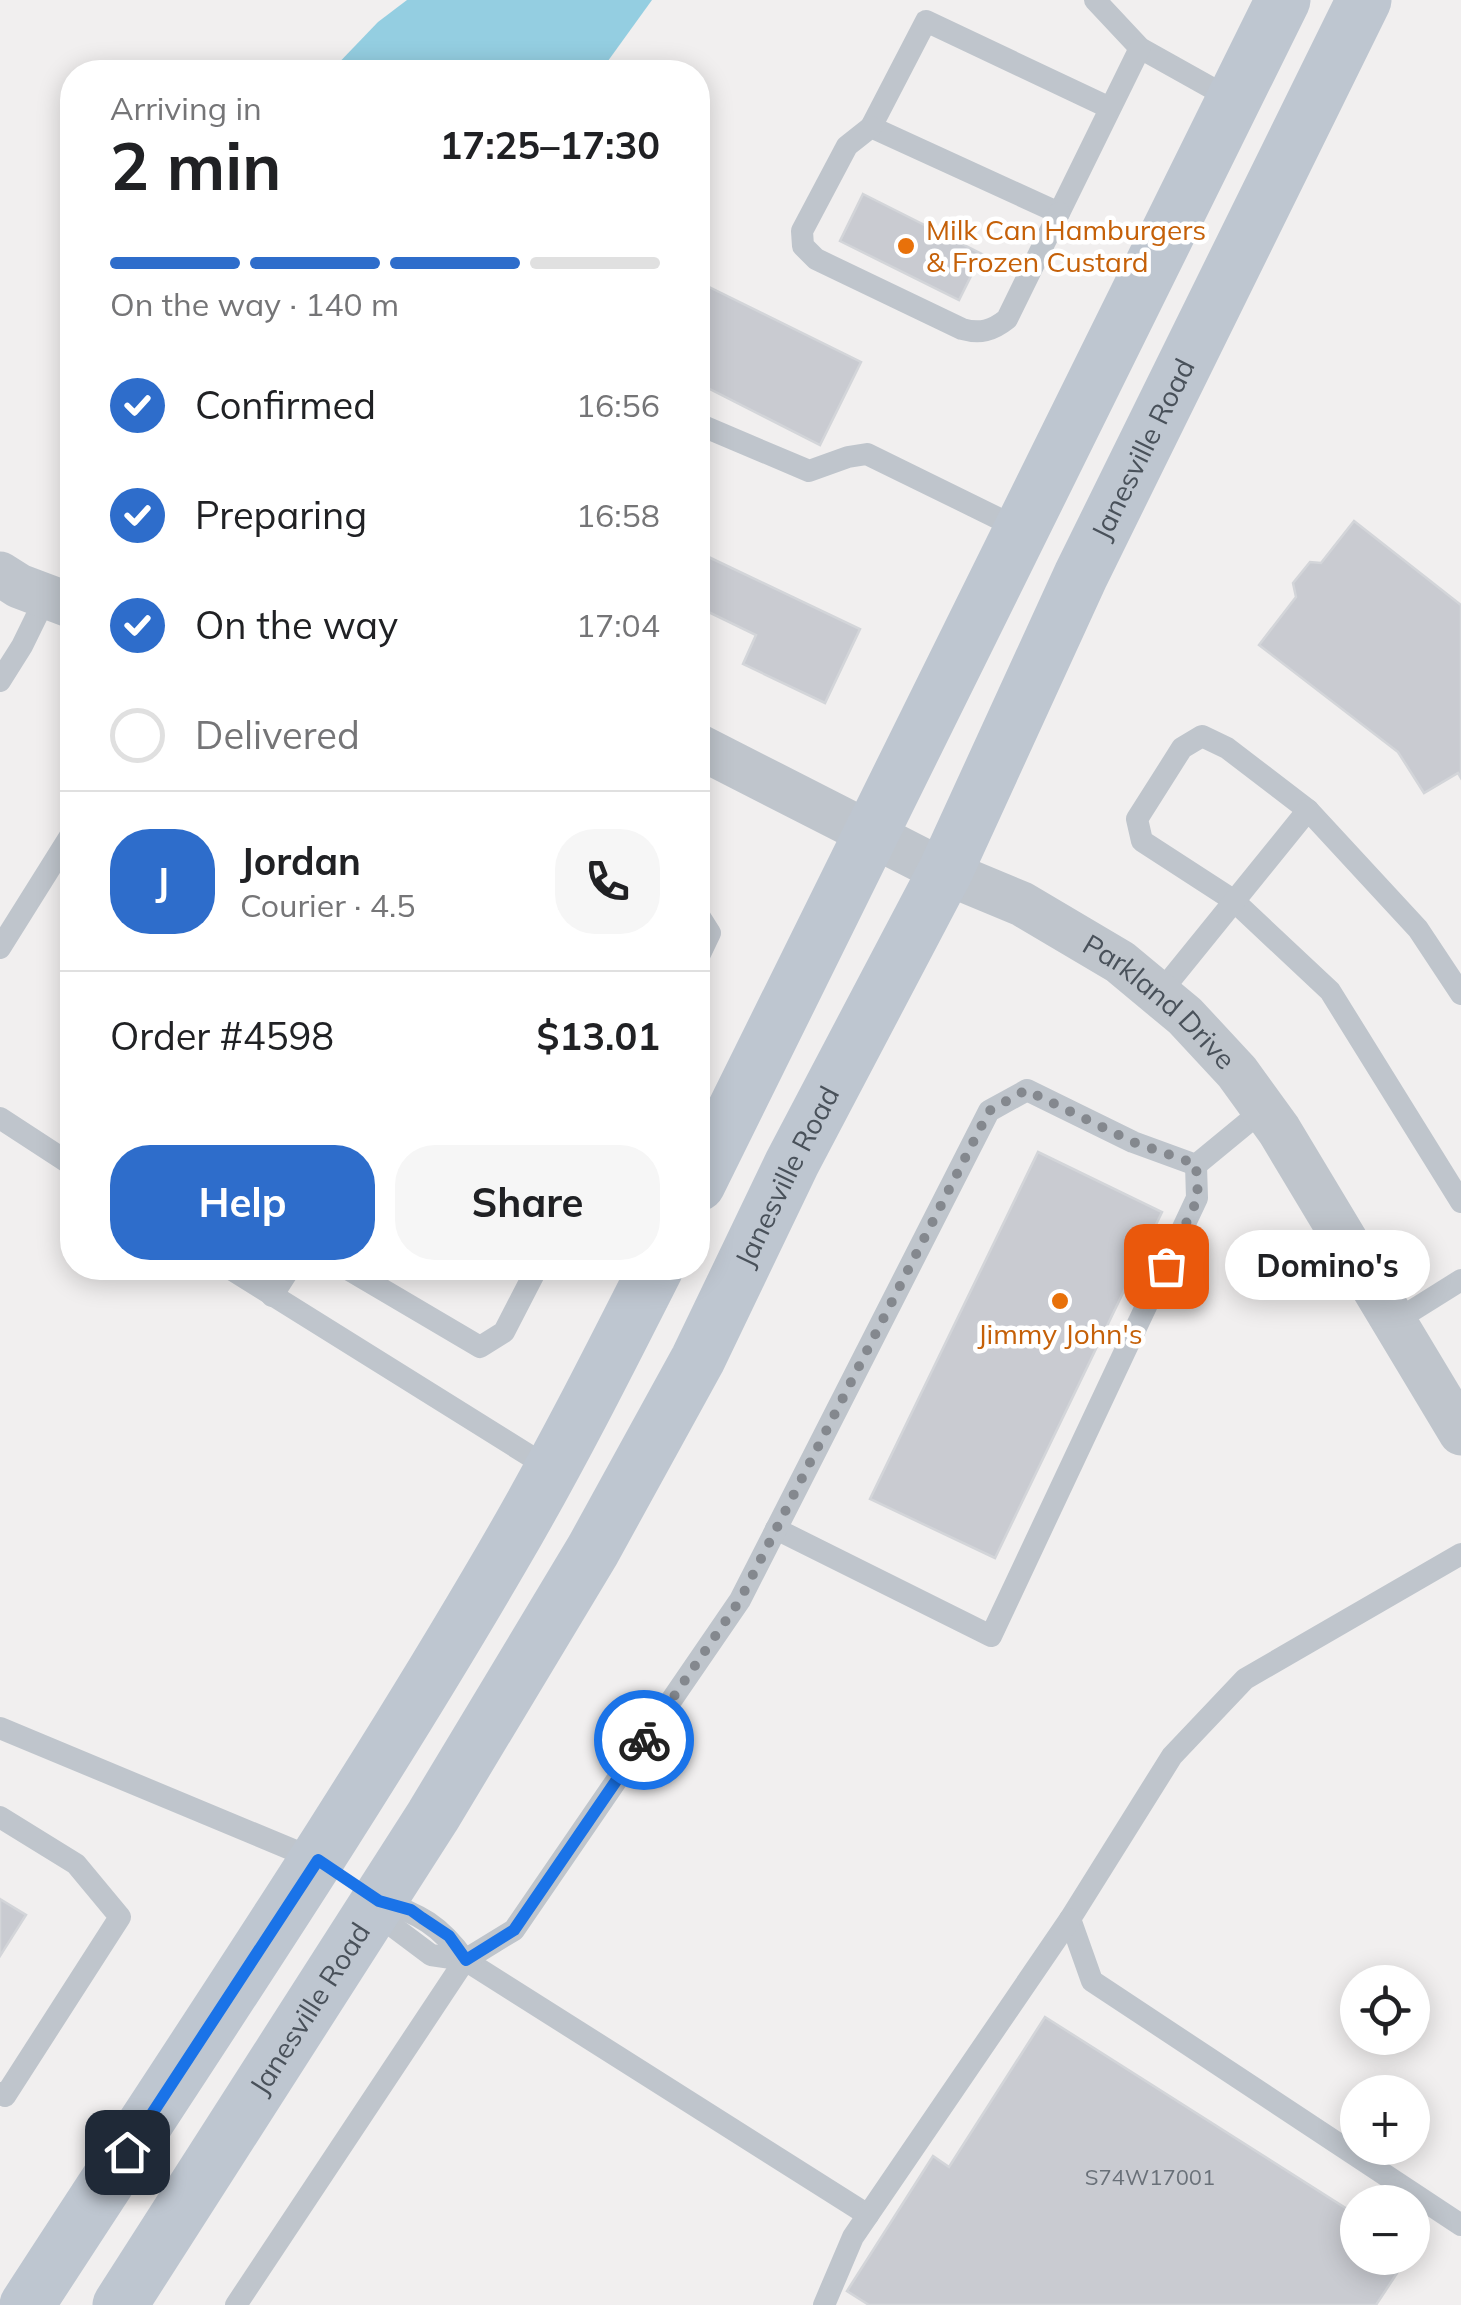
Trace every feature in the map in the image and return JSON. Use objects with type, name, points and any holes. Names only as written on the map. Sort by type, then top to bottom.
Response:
[{"type":"main road","points":[[710,1160],[1282,0]]},
{"type":"main road","name":"Janesville Road","points":[[120,2305],[433,1816],[612,1515],[698,1359],[792,1163],[945,872],[1081,575],[1364,0]]},
{"type":"main road","points":[[27,2305],[318,1860],[504,1555],[650,1280]]},
{"type":"main road","points":[[318,1860],[379,1901]]},
{"type":"street","points":[[0,574],[59,601]]},
{"type":"street","name":"Parkland Drive","points":[[710,752],[945,872],[1022,904],[1120,962],[1185,1016],[1237,1072],[1264,1109],[1461,1433]]},
{"type":"lane","points":[[1095,0],[1140,48],[1233,100]]},
{"type":"lane","points":[[1110,108],[926,21],[871,128],[846,146],[802,230],[803,246],[816,259],[962,329],[977,333],[996,328],[1007,320],[1140,48]]},
{"type":"lane","points":[[871,128],[1059,213]]},
{"type":"lane","points":[[710,429],[809,471],[848,456],[866,454],[1022,530]]},
{"type":"lane","points":[[0,681],[22,646],[59,601]]},
{"type":"lane","points":[[1461,994],[1418,929],[1308,810],[1226,748],[1202,736],[1182,748],[1136,819],[1142,841],[1232,900],[1330,991],[1461,1202]]},
{"type":"lane","points":[[1159,994],[1308,810]]},
{"type":"lane","points":[[0,948],[60,852]]},
{"type":"lane","points":[[236,2305],[466,1960],[514,1930],[740,1600],[989,1111],[1026,1090],[1133,1142],[1196,1164]]},
{"type":"lane","points":[[1196,1164],[1264,1109]]},
{"type":"lane","points":[[0,1118],[60,1158]]},
{"type":"lane","points":[[776,1530],[991,1636],[1198,1198],[1196,1164]]},
{"type":"lane","points":[[247,1280],[552,1469]]},
{"type":"lane","points":[[272,1296],[282,1280]]},
{"type":"lane","points":[[366,1280],[480,1347],[504,1332],[531,1280]]},
{"type":"lane","points":[[1394,1322],[1461,1280]]},
{"type":"lane","points":[[824,2305],[853,2237],[1070,1919],[1172,1756],[1245,1680],[1461,1554]]},
{"type":"lane","points":[[0,1728],[318,1860]]},
{"type":"lane","points":[[0,1817],[76,1864],[120,1917],[6,2096],[0,2092]]},
{"type":"lane","points":[[379,1901],[395,1928],[431,1955],[466,1960],[868,2215]]},
{"type":"lane","points":[[1070,1919],[1092,1981],[1461,2224]]},
{"type":"water","points":[[407,0],[652,0],[609,60],[342,60],[378,22]]},
{"type":"building","points":[[863,194],[982,254],[959,300],[840,241]]},
{"type":"building","points":[[710,287],[861,362],[820,445],[710,389]]},
{"type":"building","points":[[1354,521],[1461,605],[1461,778],[1458,773],[1424,793],[1398,752],[1259,645],[1296,597],[1293,583],[1310,562],[1321,563]]},
{"type":"building","points":[[710,558],[860,629],[825,703],[743,664],[756,635],[710,613]]},
{"type":"building","points":[[1038,1152],[1162,1212],[995,1558],[870,1499]]},
{"type":"building","points":[[0,1899],[26,1915],[0,1956]]},
{"type":"building","points":[[1045,2017],[1340,2205],[1340,2275],[1396,2275],[1376,2305],[869,2305],[847,2291],[933,2156],[949,2167]]},
{"type":"way so far","points":[[644,1740],[740,1600],[989,1111],[1026,1090],[1133,1142],[1196,1164],[1198,1198],[1166,1266]]},
{"type":"place","name":"Milk Can Hamburgers & Frozen Custard","points":[[906,246]]},
{"type":"place","name":"Domino's","points":[[1166,1266]]},
{"type":"place","name":"Jimmy John's","points":[[1060,1301]]},
{"type":"route","points":[[127,2152],[318,1860],[379,1901],[411,1910],[449,1936],[466,1960],[514,1930],[644,1740]]}]
